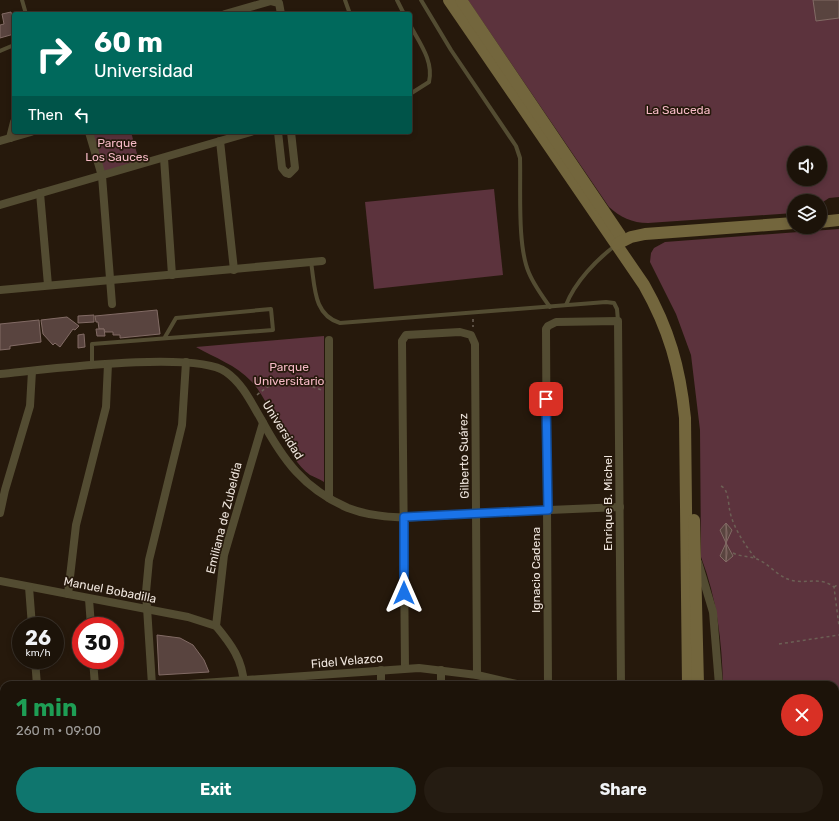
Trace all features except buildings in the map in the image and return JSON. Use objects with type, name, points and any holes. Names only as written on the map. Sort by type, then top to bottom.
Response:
[{"type":"main road","points":[[449,0],[620,242],[658,311],[674,355],[681,382],[685,418],[688,681]]},
{"type":"main road","points":[[461,0],[667,311],[683,359],[691,412],[696,557],[698,681]]},
{"type":"main road","points":[[827,221],[839,220]]},
{"type":"main road","points":[[620,242],[645,234],[787,224]]},
{"type":"street","points":[[232,12],[271,1],[279,3],[281,12]]},
{"type":"street","points":[[10,138],[12,130]]},
{"type":"street","points":[[0,141],[24,134]]},
{"type":"street","points":[[90,134],[102,176],[112,304]]},
{"type":"street","points":[[0,205],[244,134]]},
{"type":"street","points":[[278,134],[282,168],[286,174],[295,168],[291,134]]},
{"type":"street","points":[[220,141],[234,270]]},
{"type":"street","points":[[164,158],[172,275]]},
{"type":"street","points":[[40,193],[48,286]]},
{"type":"street","points":[[0,290],[322,261]]},
{"type":"street","name":"Ignacio Cadena","points":[[548,681],[548,510],[545,335],[548,326],[556,322],[618,321]]},
{"type":"street","name":"Enrique B. Michel","points":[[618,321],[622,681]]},
{"type":"street","points":[[405,668],[402,341],[406,335],[460,332],[471,335],[473,339]]},
{"type":"street","name":"Gilberto Suárez","points":[[473,339],[477,675]]},
{"type":"street","points":[[329,340],[329,498]]},
{"type":"street","points":[[152,681],[147,610],[148,560],[182,425],[186,362]]},
{"type":"street","name":"Universidad","points":[[0,374],[108,364],[186,362],[217,367],[226,372],[238,383],[250,400],[275,445],[291,468],[306,483],[329,498],[366,514],[404,517],[620,507]]},
{"type":"street","points":[[68,594],[76,525],[106,407],[108,364]]},
{"type":"street","points":[[0,513],[5,490],[28,413],[32,371]]},
{"type":"street","name":"Emiliana de Zubeldia","points":[[216,626],[218,595],[224,555],[263,423]]},
{"type":"street","points":[[696,557],[713,612],[719,681]]},
{"type":"street","name":"Manuel Bobadilla","points":[[0,581],[188,617],[216,626]]},
{"type":"street","points":[[30,587],[32,617]]},
{"type":"street","points":[[90,599],[91,617]]},
{"type":"street","points":[[216,626],[234,647],[243,681]]},
{"type":"street","name":"Fidel Velazco","points":[[301,681],[405,668],[441,670],[477,675],[494,681]]},
{"type":"street","points":[[36,669],[37,681]]},
{"type":"street","points":[[94,669],[95,681]]},
{"type":"street","points":[[381,670],[381,681]]},
{"type":"street","points":[[441,670],[441,681]]},
{"type":"lane","points":[[22,0],[25,12]]},
{"type":"lane","points":[[345,0],[349,12]]},
{"type":"lane","points":[[397,0],[403,12]]},
{"type":"lane","points":[[421,0],[451,50],[516,146],[520,158],[523,254],[528,272],[535,286],[550,307]]},
{"type":"lane","points":[[412,29],[428,59],[432,71],[429,82],[412,93]]},
{"type":"lane","points":[[0,51],[12,46]]},
{"type":"lane","points":[[566,305],[572,289],[607,252],[620,242]]},
{"type":"lane","points":[[311,262],[315,291],[319,306],[324,315],[331,320],[340,323],[606,302],[614,303],[618,309],[618,321]]},
{"type":"lane","points":[[92,366],[92,344],[165,337],[273,330],[271,310],[176,318],[165,337]]},
{"type":"path","points":[[473,313],[473,339]]},
{"type":"path","points":[[250,400],[275,383],[292,380],[329,394]]},
{"type":"path","points":[[721,486],[726,490],[730,513],[737,530],[756,559],[790,580],[820,581],[834,587]]},
{"type":"path","points":[[733,553],[746,558],[756,559]]},
{"type":"path","points":[[834,587],[839,584]]},
{"type":"path","points":[[834,587],[839,626]]},
{"type":"path","points":[[779,644],[839,635]]},
{"type":"green space","name":"La Sauceda","points":[[468,0],[839,0],[839,197],[827,199],[827,194],[787,194],[787,213],[648,223],[637,222],[617,214],[609,207]]},
{"type":"green space","name":"Parque Los Sauces","points":[[93,134],[132,134],[139,161],[103,172]]},
{"type":"green space","points":[[494,189],[503,275],[374,289],[365,202]]},
{"type":"green space","points":[[839,229],[839,681],[723,681],[718,620],[711,589],[701,557],[700,430],[691,355],[676,314],[650,262],[651,253],[654,248],[665,242],[787,233],[827,234],[827,230]]},
{"type":"green space","name":"Parque Universitario","points":[[324,336],[324,482],[310,475],[301,467],[293,456],[266,403],[251,381],[239,370],[196,347]]},
{"type":"route","points":[[404,593],[404,517],[548,510],[546,399]]}]
